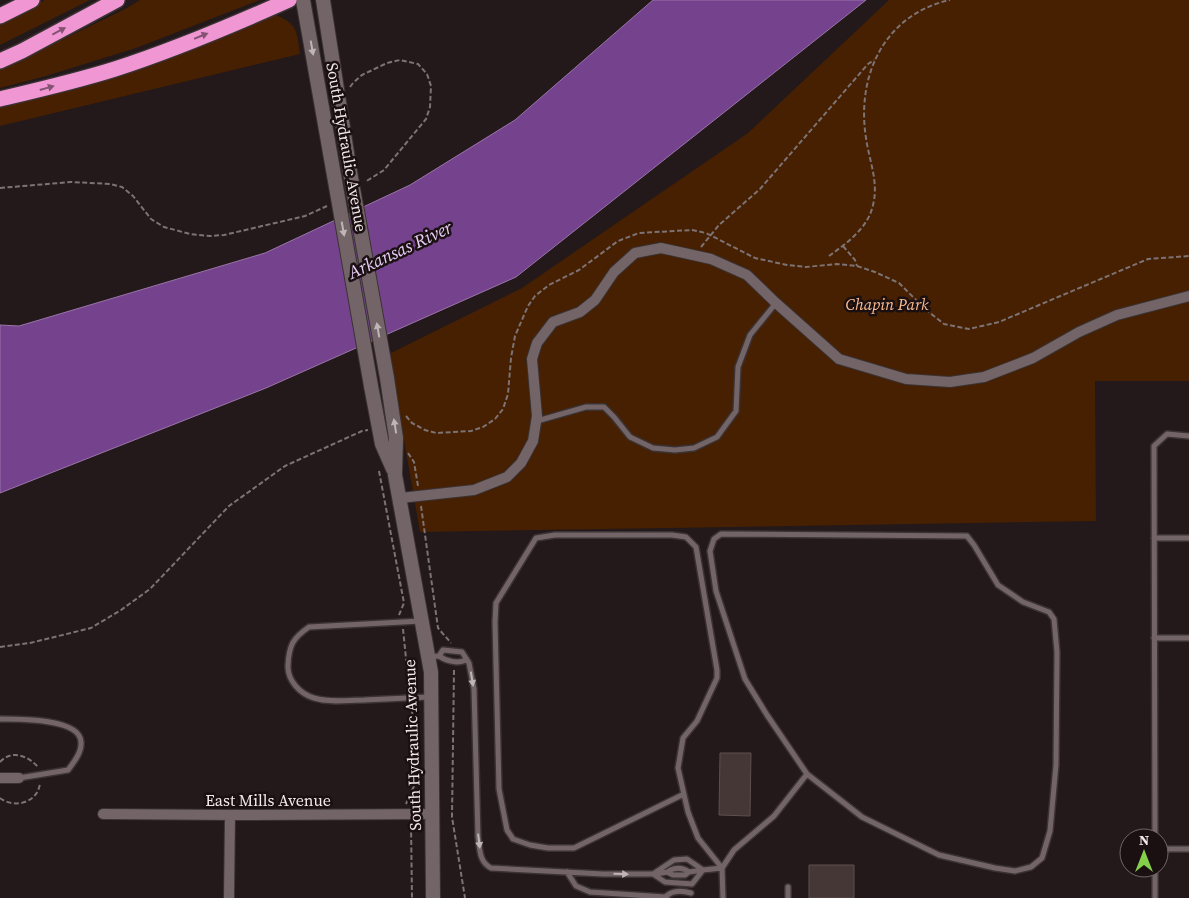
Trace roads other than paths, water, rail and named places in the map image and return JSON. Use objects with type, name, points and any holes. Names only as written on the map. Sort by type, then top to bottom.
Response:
[{"type":"highway","points":[[0,16],[32,0]]},
{"type":"highway","points":[[0,60],[22,51],[118,0]]},
{"type":"highway","points":[[0,99],[115,69],[289,0]]},
{"type":"street","name":"South Hydraulic Avenue","points":[[304,0],[334,181],[382,444],[395,475],[422,621],[433,656],[430,672],[433,898]]},
{"type":"street","name":"South Hydraulic Avenue","points":[[323,0],[350,172],[387,378],[396,438],[395,475]]},
{"type":"street","points":[[400,498],[474,490],[507,478],[520,463],[533,441],[537,416],[532,359],[536,343],[553,322],[580,312],[595,300],[614,272],[635,253],[661,248],[711,259],[748,275],[776,303],[840,359],[906,379],[950,382],[984,377],[1033,358],[1079,332],[1117,315],[1189,296]]},
{"type":"street","points":[[0,778],[19,778]]},
{"type":"street","name":"East Mills Avenue","points":[[103,814],[432,814]]},
{"type":"street","points":[[229,898],[230,815]]},
{"type":"lane","points":[[536,421],[586,407],[604,407],[614,416],[630,437],[653,448],[675,450],[694,448],[717,437],[736,411],[738,367],[750,335],[776,303]]},
{"type":"lane","points":[[1155,828],[1154,446],[1168,434],[1189,436]]},
{"type":"lane","points":[[721,534],[967,536],[998,585],[1023,602],[1049,612],[1054,619],[1057,652],[1056,765],[1050,831],[1042,858],[1031,867],[1016,871],[939,854],[862,817],[807,774],[745,679],[716,591],[710,551],[714,539],[721,534]]},
{"type":"lane","points":[[684,794],[574,848],[530,846],[513,839],[507,830],[499,789],[496,603],[536,538],[555,535],[672,535],[686,536],[696,547],[717,678],[697,722],[683,738],[678,768],[684,794],[688,812],[698,838],[722,868]]},
{"type":"lane","points":[[1154,538],[1189,538]]},
{"type":"lane","points":[[422,621],[309,627],[297,636],[289,650],[288,668],[292,682],[301,691],[314,698],[334,701],[431,697]]},
{"type":"lane","points":[[1154,638],[1189,638]]},
{"type":"lane","points":[[433,656],[443,650],[462,652],[470,663],[474,689],[478,837],[482,860],[485,865],[491,868],[654,874],[667,872],[673,875],[685,875],[689,872],[722,868]]},
{"type":"lane","points":[[433,656],[461,663],[466,660]]},
{"type":"lane","points":[[0,720],[28,719],[49,722],[68,728],[79,736],[81,742],[80,750],[68,770],[19,778]]},
{"type":"lane","points":[[723,898],[722,868],[734,850],[774,816],[807,774]]},
{"type":"lane","points":[[1169,849],[1189,849]]},
{"type":"lane","points":[[654,874],[674,860],[687,859],[703,870]]},
{"type":"lane","points":[[689,896],[692,884],[703,870]]},
{"type":"lane","points":[[567,872],[576,886],[590,892],[666,897],[670,892],[684,891],[689,896]]},
{"type":"lane","points":[[654,874],[665,882],[692,884]]},
{"type":"lane","points":[[1155,878],[1155,898]]},
{"type":"lane","points":[[788,887],[788,898]]},
{"type":"water","name":"Arkansas River","points":[[653,0],[866,0],[516,277],[266,388],[0,493],[0,325],[19,326],[265,253],[410,185],[515,120]]},
{"type":"park label","name":"Chapin Park","points":[[887,304]]}]
